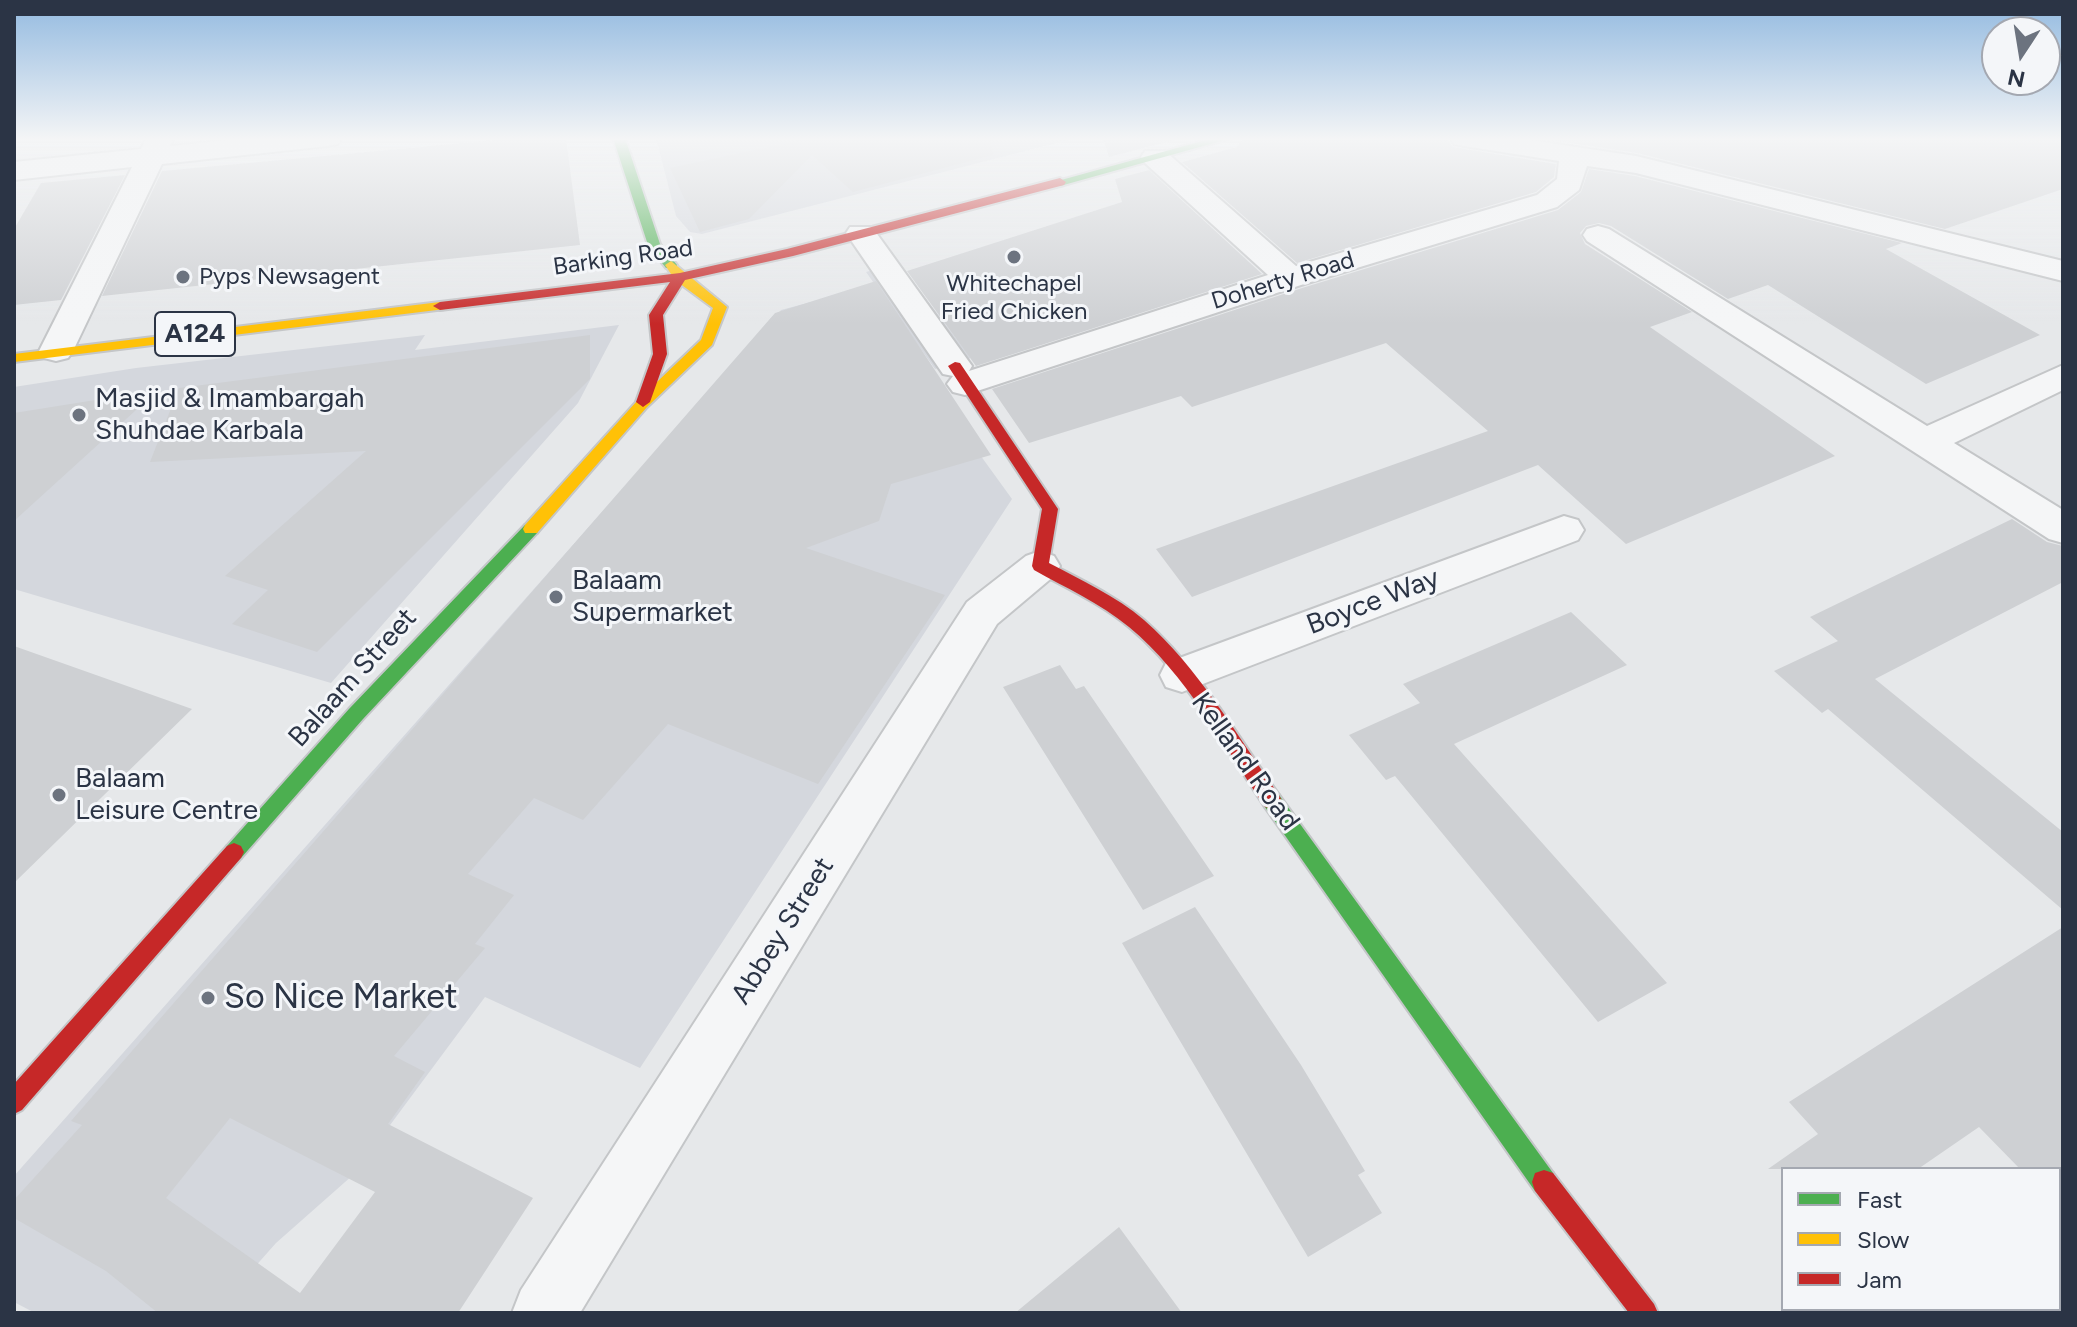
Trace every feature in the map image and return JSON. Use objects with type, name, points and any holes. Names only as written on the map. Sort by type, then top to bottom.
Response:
[{"type":"main road","points":[[639,200],[654,245],[680,277]]},
{"type":"main road","name":"Barking Road","points":[[14,358],[680,277],[989,200]]},
{"type":"main road","name":"Balaam Street","points":[[14,1102],[356,714],[592,464],[642,404],[707,342],[720,307],[680,277],[656,315],[660,354],[642,404]]},
{"type":"main road","points":[[960,375],[1050,509],[1040,566]]},
{"type":"main road","name":"Kelland Road","points":[[1040,566],[1138,625],[1182,675],[1554,1195],[1645,1313]]},
{"type":"street","points":[[56,351],[129,200]]},
{"type":"street","points":[[1203,200],[1290,278]]},
{"type":"street","name":"Doherty Road","points":[[960,375],[1549,200]]},
{"type":"street","points":[[1777,200],[2063,271]]},
{"type":"street","points":[[861,233],[960,375]]},
{"type":"street","points":[[1598,235],[2063,529]]},
{"type":"street","points":[[1926,441],[2063,376]]},
{"type":"street","name":"Boyce Way","points":[[1182,675],[1564,530]]},
{"type":"street","name":"Abbey Street","points":[[544,1313],[982,613],[1040,566]]},
{"type":"shaded area","points":[[672,200],[835,200],[702,234],[690,232],[676,216]]},
{"type":"shaded area","points":[[899,263],[971,358],[935,369],[866,272]]},
{"type":"shaded area","points":[[860,289],[1012,499],[640,1068],[485,997],[353,1175],[276,1243],[214,1313],[35,1313],[14,1302],[14,1176],[781,310]]},
{"type":"shaded area","points":[[619,325],[578,403],[331,683],[14,589],[14,387],[136,368],[425,335],[415,350]]},
{"type":"building","points":[[31,200],[112,200],[61,300],[14,305],[14,229]]},
{"type":"building","points":[[148,200],[574,200],[580,245],[102,296]]},
{"type":"building","points":[[685,200],[768,200],[749,219],[700,232]]},
{"type":"building","points":[[1182,200],[1262,274],[976,366],[907,271],[1122,202]]},
{"type":"building","points":[[1225,200],[1509,200],[1297,263]]},
{"type":"building","points":[[1571,200],[1730,200],[1902,243],[1886,249],[2040,335],[1926,384],[1768,285],[1728,299],[1611,226],[1599,223],[1586,226],[1580,233],[1585,244],[1692,312],[1650,327],[1835,456],[1626,544],[1538,465],[1192,597],[1156,549],[1488,431],[1386,343],[1192,407],[1181,396],[1029,443],[992,389],[1302,288],[1558,210]]},
{"type":"building","points":[[1827,200],[2031,200],[1945,229]]},
{"type":"building","points":[[876,281],[991,455],[891,484],[879,521],[806,548],[945,595],[818,784],[668,724],[583,820],[534,798],[468,874],[514,895],[475,944],[485,948],[394,1056],[425,1072],[388,1124],[533,1198],[458,1313],[158,1313],[106,1271],[14,1218],[14,1200],[82,1125],[71,1121],[775,313]],"holes":[[[230,1118],[375,1192],[300,1293],[166,1198]]]},
{"type":"building","points":[[590,335],[590,379],[317,652],[232,624],[268,590],[225,576],[366,451],[150,462],[179,388]]},
{"type":"building","points":[[158,390],[14,521],[14,413]]},
{"type":"building","points":[[2012,519],[2047,542],[2063,546],[2063,582],[1875,679],[2063,832],[2063,910],[1828,709],[1822,713],[1774,671],[1838,641],[1810,617]]},
{"type":"building","points":[[1571,612],[1627,665],[1454,744],[1667,983],[1598,1022],[1395,776],[1386,780],[1349,735],[1420,703],[1403,684]]},
{"type":"building","name":"Balaam Leisure Centre","points":[[14,646],[192,709],[14,883]]},
{"type":"building","points":[[1060,665],[1076,689],[1084,686],[1214,876],[1143,910],[1003,687]]},
{"type":"building","points":[[1195,907],[1301,1065],[1365,1171],[1358,1175],[1382,1213],[1308,1257],[1122,943]]},
{"type":"building","points":[[2063,927],[2063,1169],[2018,1167],[1979,1127],[1921,1167],[1768,1169],[1818,1134],[1789,1102]]},
{"type":"building","points":[[1119,1227],[1182,1313],[1015,1313]]},
{"type":"traffic: fast","points":[[639,200],[654,245],[671,265]]},
{"type":"traffic: fast","points":[[234,852],[356,714],[531,529]]},
{"type":"traffic: fast","points":[[1272,801],[1544,1182]]},
{"type":"traffic: slow","points":[[531,529],[642,404],[707,342],[720,307],[680,277],[671,265]]},
{"type":"traffic: slow","points":[[14,358],[440,306]]},
{"type":"traffic: jam","points":[[440,306],[680,277],[788,253],[991,200]]},
{"type":"traffic: jam","points":[[643,402],[660,354],[656,315],[680,277]]},
{"type":"traffic: jam","points":[[955,366],[1050,509],[1040,566],[1113,607],[1154,640],[1190,683],[1272,801]]},
{"type":"traffic: jam","points":[[14,1102],[234,852]]},
{"type":"traffic: jam","points":[[1544,1182],[1645,1313]]},
{"type":"place","name":"Whitechapel Fried Chicken","points":[[1014,257]]},
{"type":"place","name":"Pyps Newsagent","points":[[183,277]]},
{"type":"place","name":"Masjid & Imambargah Shuhdae Karbala","points":[[79,415]]},
{"type":"place","name":"Balaam Supermarket","points":[[556,597]]},
{"type":"place","name":"Balaam Leisure Centre","points":[[59,795]]},
{"type":"place","name":"So Nice Market","points":[[208,998]]}]
